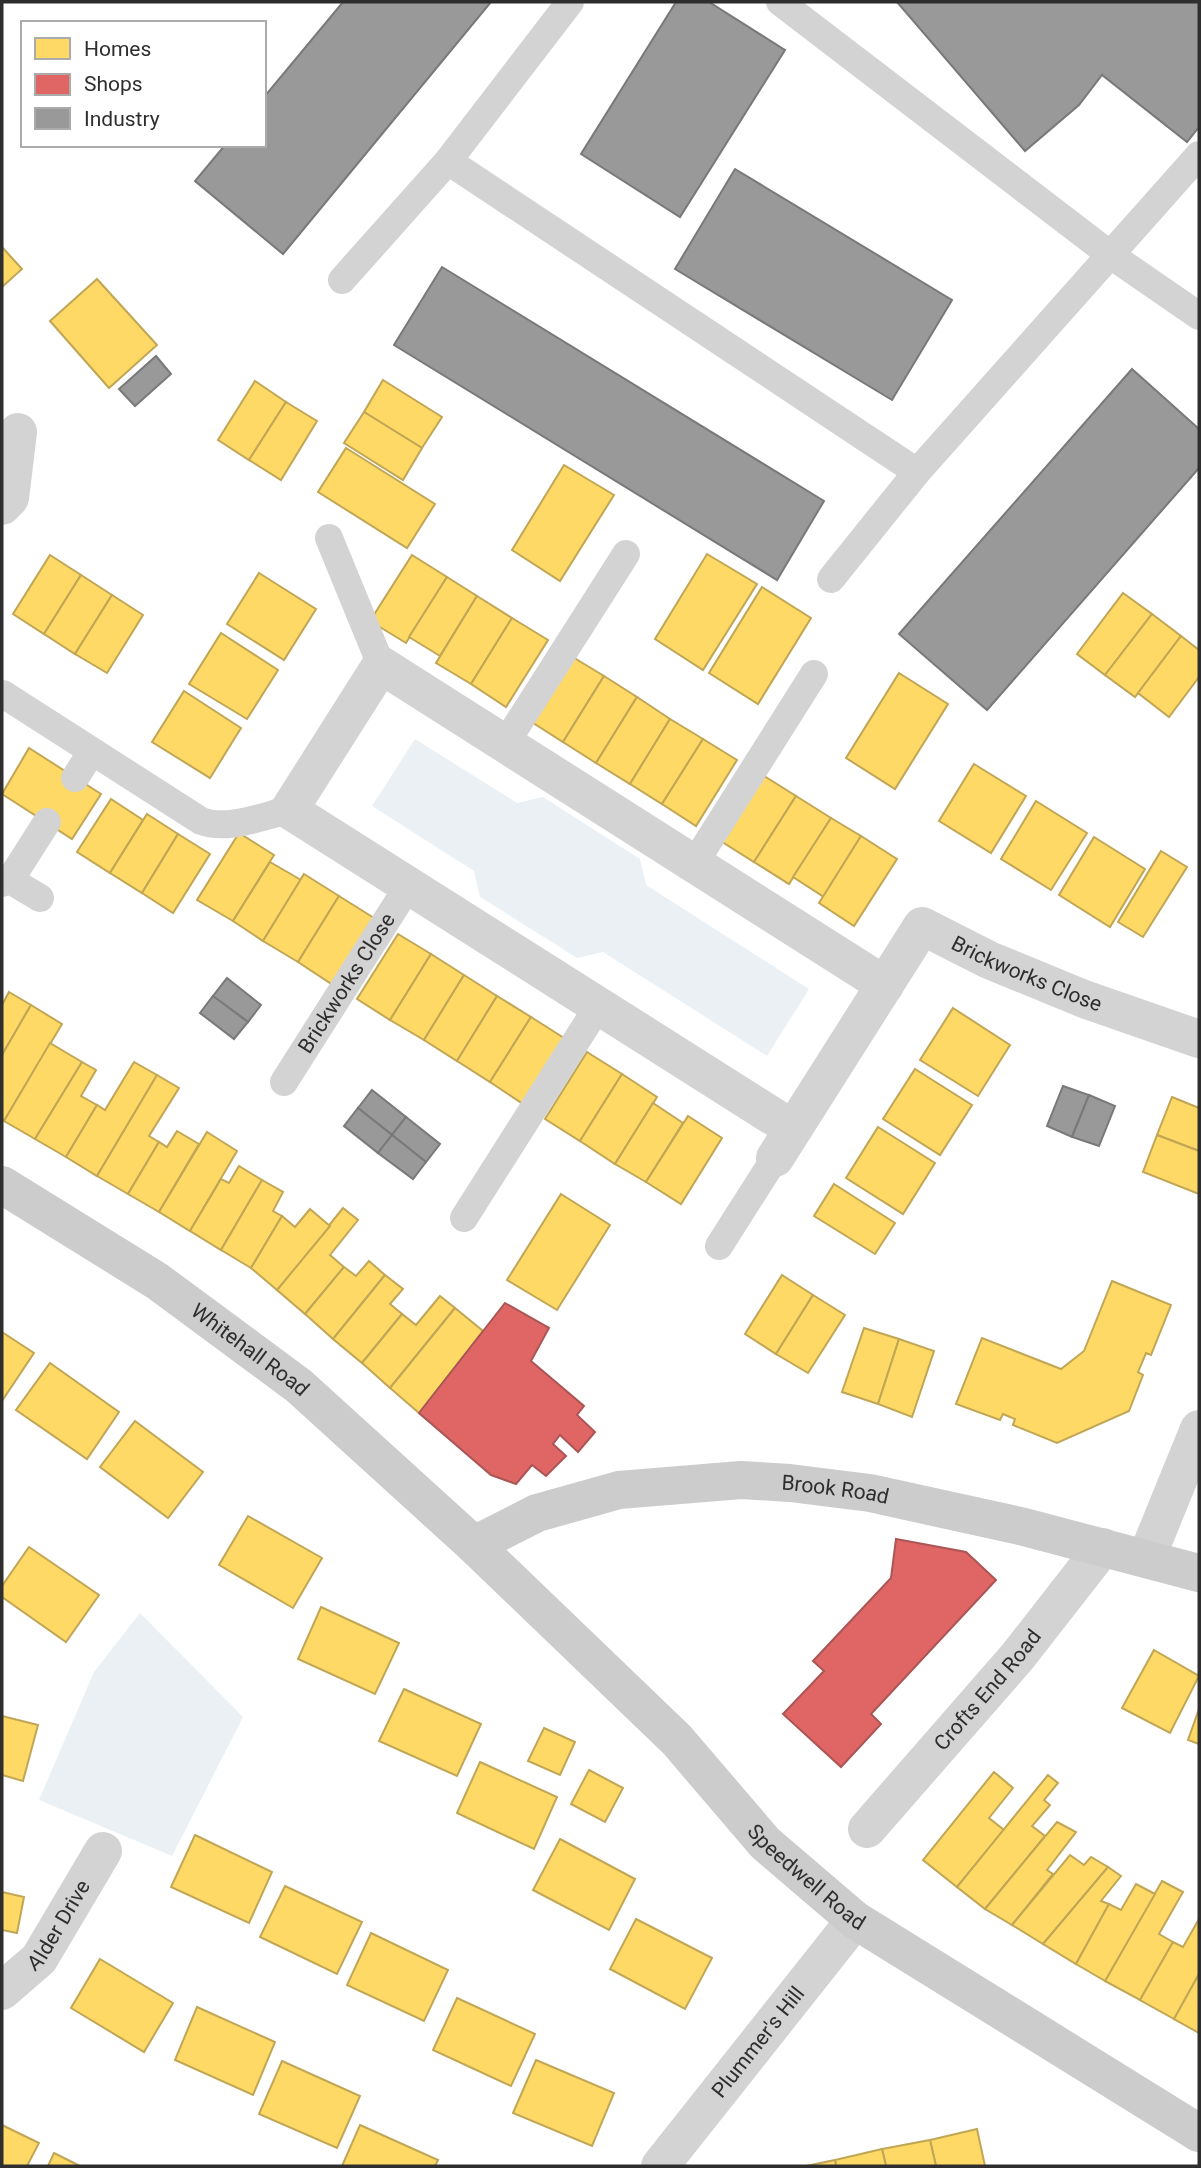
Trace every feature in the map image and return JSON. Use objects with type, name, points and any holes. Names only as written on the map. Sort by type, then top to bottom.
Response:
[{"type":"main road","name":"Whitehall Road","points":[[2,1185],[157,1281],[299,1386],[474,1545]]},
{"type":"main road","name":"Brook Road","points":[[474,1545],[537,1513],[619,1490],[741,1480],[870,1493],[1103,1547],[1199,1573]]},
{"type":"main road","name":"Speedwell Road","points":[[474,1545],[677,1740],[765,1843],[855,1920],[1199,2133]]},
{"type":"street","points":[[2,506],[10,498],[18,432]]},
{"type":"street","points":[[784,1144],[599,1005],[289,810],[381,665],[885,985]]},
{"type":"street","name":"Brickworks Close","points":[[784,1144],[922,926],[989,960],[1084,999],[1199,1039]]},
{"type":"street","points":[[1146,1559],[1199,1429]]},
{"type":"street","name":"Crofts End Road","points":[[867,1829],[1018,1656],[1103,1547]]},
{"type":"street","name":"Alder Drive","points":[[2,1991],[40,1959],[103,1851]]},
{"type":"street","name":"Plummer's Hill","points":[[660,2166],[855,1920]]},
{"type":"lane","points":[[342,280],[448,161],[570,2]]},
{"type":"lane","points":[[780,2],[1112,256],[1199,316]]},
{"type":"lane","points":[[831,579],[917,472],[1112,256],[1199,155]]},
{"type":"lane","points":[[448,161],[917,472]]},
{"type":"lane","points":[[329,538],[381,665]]},
{"type":"lane","points":[[505,744],[626,554]]},
{"type":"lane","points":[[694,864],[814,674]]},
{"type":"lane","points":[[3,694],[209,823],[230,823],[289,810]]},
{"type":"lane","points":[[75,778],[92,751]]},
{"type":"lane","points":[[40,898],[6,881],[47,822]]},
{"type":"lane","name":"Brickworks Close","points":[[284,1082],[409,885]]},
{"type":"lane","points":[[464,1218],[599,1005]]},
{"type":"lane","name":"Brickworks Close","points":[[719,1245],[784,1144]]},
{"type":"shaded area","points":[[415,739],[517,803],[543,797],[640,859],[646,885],[809,989],[767,1056],[603,952],[577,958],[480,897],[474,871],[372,806]]},
{"type":"shaded area","points":[[140,1613],[243,1717],[172,1856],[39,1800],[94,1672]]},
{"type":"building: Homes","points":[[2,247],[22,269],[2,287]]},
{"type":"building: Homes","points":[[97,279],[157,345],[109,388],[50,321]]},
{"type":"building: Homes","points":[[383,380],[442,417],[422,448],[364,412]]},
{"type":"building: Homes","points":[[255,381],[286,402],[249,460],[218,440]]},
{"type":"building: Homes","points":[[286,402],[317,421],[281,480],[249,460]]},
{"type":"building: Homes","points":[[364,412],[422,448],[403,480],[344,443]]},
{"type":"building: Homes","points":[[346,448],[435,504],[407,548],[318,492]]},
{"type":"building: Homes","points":[[564,465],[614,495],[560,581],[512,550]]},
{"type":"building: Homes","points":[[707,554],[757,584],[703,670],[655,639]]},
{"type":"building: Homes","points":[[50,555],[81,575],[44,634],[13,614]]},
{"type":"building: Homes","points":[[412,555],[447,577],[406,643],[370,621]]},
{"type":"building: Homes","points":[[259,573],[316,609],[284,660],[227,624]]},
{"type":"building: Homes","points":[[81,575],[112,595],[75,654],[44,634]]},
{"type":"building: Homes","points":[[447,577],[477,596],[440,656],[409,637]]},
{"type":"building: Homes","points":[[762,587],[811,618],[758,704],[709,673]]},
{"type":"building: Homes","points":[[1123,593],[1152,614],[1105,675],[1077,654]]},
{"type":"building: Homes","points":[[112,595],[143,615],[107,673],[75,654]]},
{"type":"building: Homes","points":[[477,596],[512,618],[471,684],[436,663]]},
{"type":"building: Homes","points":[[1152,614],[1181,636],[1135,697],[1105,675]]},
{"type":"building: Homes","points":[[512,618],[548,640],[506,707],[471,684]]},
{"type":"building: Homes","points":[[221,633],[278,670],[247,719],[189,684]]},
{"type":"building: Homes","points":[[1181,636],[1199,650],[1199,677],[1169,717],[1138,693]]},
{"type":"building: Homes","points":[[571,656],[604,676],[563,742],[530,721]]},
{"type":"building: Homes","points":[[899,673],[948,704],[895,789],[846,758]]},
{"type":"building: Homes","points":[[604,676],[637,697],[596,763],[563,742]]},
{"type":"building: Homes","points":[[184,691],[241,728],[210,778],[152,742]]},
{"type":"building: Homes","points":[[637,697],[670,719],[630,784],[596,763]]},
{"type":"building: Homes","points":[[670,719],[703,739],[662,804],[630,784]]},
{"type":"building: Homes","points":[[703,739],[737,760],[696,826],[662,804]]},
{"type":"building: Homes","points":[[29,748],[101,794],[72,839],[2,794]]},
{"type":"building: Homes","points":[[974,764],[1026,796],[991,853],[939,821]]},
{"type":"building: Homes","points":[[761,774],[796,796],[754,862],[719,840]]},
{"type":"building: Homes","points":[[796,796],[831,818],[789,884],[754,862]]},
{"type":"building: Homes","points":[[111,799],[143,820],[110,873],[77,852]]},
{"type":"building: Homes","points":[[1036,801],[1087,833],[1051,890],[1001,859]]},
{"type":"building: Homes","points":[[147,814],[178,834],[142,893],[110,873]]},
{"type":"building: Homes","points":[[831,818],[861,836],[824,897],[793,877]]},
{"type":"building: Homes","points":[[239,833],[274,855],[233,921],[197,900]]},
{"type":"building: Homes","points":[[178,834],[210,854],[173,913],[142,893]]},
{"type":"building: Homes","points":[[861,836],[897,859],[854,926],[819,903]]},
{"type":"building: Homes","points":[[1094,837],[1145,869],[1110,927],[1059,895]]},
{"type":"building: Homes","points":[[1161,851],[1187,867],[1143,937],[1118,922]]},
{"type":"building: Homes","points":[[270,862],[301,880],[263,941],[233,921]]},
{"type":"building: Homes","points":[[304,874],[339,896],[298,962],[263,941]]},
{"type":"building: Homes","points":[[339,896],[374,918],[333,985],[298,962]]},
{"type":"building: Homes","points":[[398,934],[431,954],[390,1020],[357,999]]},
{"type":"building: Homes","points":[[431,954],[464,975],[424,1040],[390,1020]]},
{"type":"building: Homes","points":[[464,975],[497,996],[457,1061],[424,1040]]},
{"type":"building: Homes","points":[[9,992],[31,1005],[2,1055],[2,1005]]},
{"type":"building: Homes","points":[[497,996],[531,1017],[490,1082],[457,1061]]},
{"type":"building: Homes","points":[[31,1005],[62,1024],[4,1121],[2,1055]]},
{"type":"building: Homes","points":[[953,1008],[1010,1045],[978,1096],[920,1060]]},
{"type":"building: Homes","points":[[531,1017],[564,1038],[523,1104],[490,1082]]},
{"type":"building: Homes","points":[[50,1043],[82,1062],[35,1139],[4,1121]]},
{"type":"building: Homes","points":[[587,1052],[622,1074],[580,1141],[545,1119]]},
{"type":"building: Homes","points":[[82,1062],[96,1070],[81,1096],[97,1105],[66,1157],[35,1139]]},
{"type":"building: Homes","points":[[134,1062],[157,1075],[97,1176],[66,1157],[97,1105],[105,1110]]},
{"type":"building: Homes","points":[[915,1069],[972,1105],[940,1155],[883,1119]]},
{"type":"building: Homes","points":[[622,1074],[657,1097],[615,1164],[580,1141]]},
{"type":"building: Homes","points":[[157,1075],[179,1088],[149,1136],[159,1142],[128,1194],[97,1176]]},
{"type":"building: Homes","points":[[1172,1097],[1199,1108],[1199,1151],[1157,1135]]},
{"type":"building: Homes","points":[[653,1103],[683,1123],[646,1182],[615,1164]]},
{"type":"building: Homes","points":[[688,1116],[722,1138],[681,1204],[646,1182]]},
{"type":"building: Homes","points":[[878,1127],[935,1163],[903,1214],[846,1178]]},
{"type":"building: Homes","points":[[177,1131],[199,1144],[159,1212],[128,1194],[159,1142],[167,1147]]},
{"type":"building: Homes","points":[[207,1132],[237,1151],[190,1231],[159,1212]]},
{"type":"building: Homes","points":[[1157,1135],[1199,1151],[1199,1194],[1143,1172]]},
{"type":"building: Homes","points":[[239,1166],[262,1180],[221,1250],[190,1231],[221,1179],[229,1183]]},
{"type":"building: Homes","points":[[262,1180],[283,1192],[273,1211],[282,1216],[251,1268],[221,1250]]},
{"type":"building: Homes","points":[[834,1184],[895,1223],[875,1254],[814,1216]]},
{"type":"building: Homes","points":[[561,1194],[610,1225],[557,1310],[507,1280]]},
{"type":"building: Homes","points":[[343,1208],[358,1220],[330,1255],[344,1267],[305,1314],[277,1290]]},
{"type":"building: Homes","points":[[310,1209],[330,1226],[277,1290],[251,1268],[282,1216],[295,1227]]},
{"type":"building: Homes","points":[[369,1261],[385,1275],[333,1339],[305,1314],[344,1267],[356,1276]]},
{"type":"building: Homes","points":[[385,1275],[403,1289],[390,1304],[402,1314],[362,1363],[333,1339]]},
{"type":"building: Homes","points":[[782,1275],[813,1295],[776,1354],[745,1334]]},
{"type":"building: Homes","points":[[1112,1281],[1171,1305],[1151,1355],[1146,1353],[1138,1372],[1143,1375],[1129,1411],[1057,1443],[1013,1425],[1015,1419],[1003,1414],[1000,1420],[956,1404],[982,1338],[1061,1369],[1084,1351]]},
{"type":"building: Homes","points":[[813,1295],[845,1315],[808,1373],[776,1354]]},
{"type":"building: Homes","points":[[440,1296],[455,1308],[390,1388],[362,1363],[402,1314],[416,1325]]},
{"type":"building: Homes","points":[[455,1308],[483,1331],[419,1413],[390,1388]]},
{"type":"building: Homes","points":[[864,1328],[899,1339],[878,1404],[842,1392]]},
{"type":"building: Homes","points":[[2,1332],[34,1353],[2,1401]]},
{"type":"building: Homes","points":[[899,1339],[934,1351],[912,1417],[878,1404]]},
{"type":"building: Homes","points":[[50,1363],[119,1412],[87,1459],[16,1410]]},
{"type":"building: Homes","points":[[135,1421],[203,1472],[168,1518],[100,1467]]},
{"type":"building: Homes","points":[[248,1516],[322,1558],[293,1608],[219,1565]]},
{"type":"building: Homes","points":[[29,1547],[99,1595],[66,1642],[2,1597],[2,1586]]},
{"type":"building: Homes","points":[[321,1607],[399,1643],[375,1694],[298,1659]]},
{"type":"building: Homes","points":[[1154,1650],[1199,1676],[1170,1733],[1122,1708]]},
{"type":"building: Homes","points":[[404,1689],[481,1724],[457,1776],[379,1741]]},
{"type":"building: Homes","points":[[1199,1709],[1199,1744],[1188,1740]]},
{"type":"building: Homes","points":[[2,1716],[38,1725],[23,1781],[2,1775]]},
{"type":"building: Homes","points":[[544,1728],[575,1742],[560,1775],[528,1761]]},
{"type":"building: Homes","points":[[480,1762],[557,1797],[534,1849],[457,1813]]},
{"type":"building: Homes","points":[[589,1770],[623,1788],[605,1822],[571,1804]]},
{"type":"building: Homes","points":[[994,1772],[1013,1788],[989,1818],[1004,1830],[957,1887],[923,1860]]},
{"type":"building: Homes","points":[[1048,1775],[1058,1783],[1044,1800],[1050,1805],[1032,1826],[1045,1836],[985,1909],[957,1887]]},
{"type":"building: Homes","points":[[1057,1822],[1076,1832],[1047,1870],[1053,1874],[1012,1925],[985,1909]]},
{"type":"building: Homes","points":[[195,1835],[272,1872],[249,1923],[171,1887]]},
{"type":"building: Homes","points":[[560,1839],[635,1879],[609,1930],[533,1890]]},
{"type":"building: Homes","points":[[1070,1855],[1084,1865],[1091,1857],[1108,1867],[1043,1944],[1012,1925]]},
{"type":"building: Homes","points":[[1108,1867],[1121,1876],[1101,1901],[1109,1904],[1076,1964],[1043,1944]]},
{"type":"building: Homes","points":[[1162,1881],[1183,1892],[1159,1934],[1173,1942],[1140,2000],[1105,1981]]},
{"type":"building: Homes","points":[[1136,1884],[1155,1894],[1105,1981],[1076,1964],[1109,1904],[1121,1910]]},
{"type":"building: Homes","points":[[285,1886],[362,1922],[337,1974],[260,1937]]},
{"type":"building: Homes","points":[[2,1892],[24,1897],[17,1933],[2,1930]]},
{"type":"building: Homes","points":[[636,1919],[712,1958],[685,2009],[610,1969]]},
{"type":"building: Homes","points":[[1199,1919],[1199,1974],[1174,2019],[1140,2000],[1173,1942],[1183,1947]]},
{"type":"building: Homes","points":[[371,1933],[448,1970],[424,2021],[347,1985]]},
{"type":"building: Homes","points":[[100,1959],[173,2003],[144,2052],[71,2008]]},
{"type":"building: Homes","points":[[1199,1974],[1199,2033],[1174,2019]]},
{"type":"building: Homes","points":[[457,1998],[535,2034],[511,2086],[433,2050]]},
{"type":"building: Homes","points":[[197,2007],[275,2042],[253,2095],[175,2060]]},
{"type":"building: Homes","points":[[536,2060],[614,2093],[592,2146],[513,2113]]},
{"type":"building: Homes","points":[[282,2061],[360,2096],[337,2148],[259,2114]]},
{"type":"building: Homes","points":[[2,2125],[39,2143],[27,2166],[2,2166]]},
{"type":"building: Homes","points":[[360,2125],[438,2160],[435,2166],[342,2166]]},
{"type":"building: Homes","points":[[977,2129],[985,2166],[936,2166],[930,2140]]},
{"type":"building: Homes","points":[[930,2140],[936,2166],[886,2166],[882,2149]]},
{"type":"building: Homes","points":[[882,2149],[886,2166],[836,2166],[835,2160]]},
{"type":"building: Homes","points":[[54,2153],[80,2166],[48,2166]]},
{"type":"building: Homes","points":[[835,2160],[836,2166],[806,2166]]},
{"type":"building: Shops","points":[[505,1303],[549,1328],[531,1361],[584,1406],[577,1415],[595,1432],[578,1452],[560,1435],[553,1444],[566,1456],[546,1476],[532,1465],[516,1484],[491,1475],[419,1413]]},
{"type":"building: Shops","points":[[896,1539],[966,1552],[996,1580],[871,1714],[881,1724],[841,1767],[783,1714],[824,1671],[813,1661],[891,1578]]},
{"type":"building: Industry","points":[[343,2],[491,2],[283,254],[195,181],[223,147],[266,147],[266,95]]},
{"type":"building: Industry","points":[[676,2],[709,2],[785,50],[680,217],[581,154]]},
{"type":"building: Industry","points":[[897,2],[1199,2],[1199,127],[1187,142],[1102,75],[1079,105],[1025,151]]},
{"type":"building: Industry","points":[[735,169],[952,300],[892,400],[675,269]]},
{"type":"building: Industry","points":[[442,267],[824,501],[777,580],[394,345]]},
{"type":"building: Industry","points":[[156,356],[171,374],[135,406],[119,389]]},
{"type":"building: Industry","points":[[1132,369],[1199,429],[1199,468],[987,710],[899,634]]},
{"type":"building: Industry","points":[[227,978],[261,1005],[248,1022],[213,996]]},
{"type":"building: Industry","points":[[213,996],[248,1022],[234,1039],[200,1013]]},
{"type":"building: Industry","points":[[1063,1086],[1089,1095],[1072,1137],[1047,1126]]},
{"type":"building: Industry","points":[[372,1090],[406,1117],[392,1135],[358,1108]]},
{"type":"building: Industry","points":[[1089,1095],[1115,1106],[1099,1146],[1072,1137]]},
{"type":"building: Industry","points":[[358,1108],[392,1135],[378,1153],[344,1126]]},
{"type":"building: Industry","points":[[406,1117],[440,1144],[426,1162],[392,1135]]},
{"type":"building: Industry","points":[[392,1135],[426,1162],[413,1179],[378,1153]]}]
